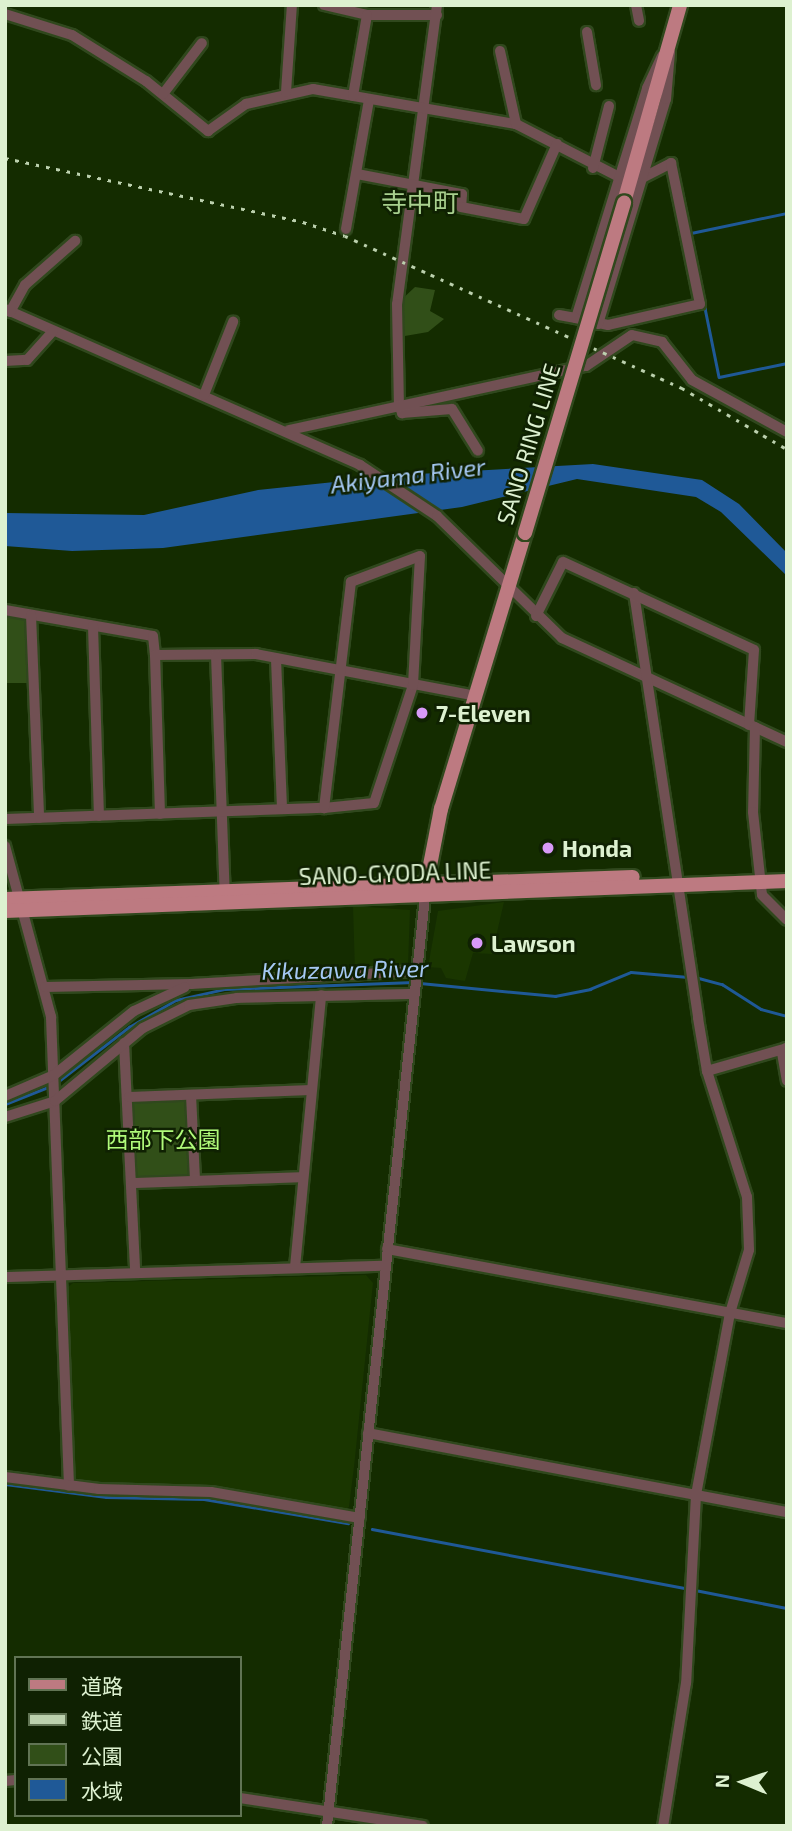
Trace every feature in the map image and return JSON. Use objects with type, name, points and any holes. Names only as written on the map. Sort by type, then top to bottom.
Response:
[{"type":"main road","name":"SANO RING LINE","points":[[426,889],[441,809],[624,202],[680,5]]},
{"type":"main road","name":"SANO-GYODA LINE","points":[[5,899],[22,904],[225,897],[759,877],[787,872]]},
{"type":"main road","name":"SANO-GYODA LINE","points":[[759,877],[787,881]]},
{"type":"main road","name":"SANO-GYODA LINE","points":[[5,911],[22,904]]},
{"type":"street","points":[[286,92],[292,5]]},
{"type":"street","points":[[324,5],[367,15],[437,10],[397,304],[399,405],[402,413],[452,409],[478,452]]},
{"type":"street","points":[[636,5],[639,21]]},
{"type":"street","points":[[5,14],[64,31],[163,94],[208,131],[246,103],[286,92],[313,89],[516,124],[557,144],[593,168],[619,177]]},
{"type":"street","points":[[353,96],[367,15]]},
{"type":"street","points":[[587,32],[596,85]]},
{"type":"street","points":[[163,94],[202,43]]},
{"type":"street","points":[[576,318],[647,88],[670,45]]},
{"type":"street","points":[[598,324],[669,89],[670,45]]},
{"type":"street","points":[[500,51],[516,124]]},
{"type":"street","points":[[346,229],[369,100]]},
{"type":"street","points":[[593,168],[609,106]]},
{"type":"street","points":[[357,174],[462,194],[461,207],[524,219],[557,144]]},
{"type":"street","points":[[559,315],[598,324],[629,321],[700,304],[671,163],[642,178]]},
{"type":"street","points":[[75,241],[25,285],[8,310],[289,430],[360,465],[455,532],[536,616],[562,638],[787,742]]},
{"type":"street","points":[[629,321],[632,335]]},
{"type":"street","points":[[204,395],[233,322]]},
{"type":"street","points":[[5,361],[27,360],[53,331]]},
{"type":"street","points":[[289,430],[351,420],[399,405],[586,366],[632,335],[662,342],[692,380],[787,432]]},
{"type":"street","points":[[5,819],[324,808],[374,803],[413,685],[420,556],[354,578],[324,808]]},
{"type":"street","points":[[536,616],[563,562],[754,650],[752,726],[759,877],[762,895],[787,920]]},
{"type":"street","points":[[634,593],[707,1071],[747,1197],[749,1250],[730,1313],[696,1495],[686,1683],[663,1826]]},
{"type":"street","points":[[5,610],[153,636],[160,814]]},
{"type":"street","points":[[31,615],[39,818]]},
{"type":"street","points":[[93,626],[99,816]]},
{"type":"street","points":[[155,655],[276,659],[476,696]]},
{"type":"street","points":[[216,655],[225,897]]},
{"type":"street","points":[[276,659],[282,809]]},
{"type":"street","points":[[5,846],[46,987],[55,1098],[69,1486]]},
{"type":"street","points":[[327,1826],[426,889]]},
{"type":"street","points":[[46,987],[191,985],[417,973]]},
{"type":"street","points":[[5,1096],[54,1077],[134,1011],[191,985]]},
{"type":"street","points":[[5,1117],[55,1098],[155,1021],[198,1003],[415,991]]},
{"type":"street","points":[[295,1267],[321,995]]},
{"type":"street","points":[[124,1043],[129,1097],[135,1272]]},
{"type":"street","points":[[707,1071],[786,1048]]},
{"type":"street","points":[[786,1048],[782,1053],[787,1081]]},
{"type":"street","points":[[129,1097],[311,1090]]},
{"type":"street","points":[[191,1095],[195,1181]]},
{"type":"street","points":[[133,1183],[302,1177]]},
{"type":"street","points":[[387,1249],[787,1323]]},
{"type":"street","points":[[5,1277],[386,1266]]},
{"type":"street","points":[[368,1433],[787,1512]]},
{"type":"street","points":[[5,1477],[69,1486],[211,1492],[360,1518]]},
{"type":"street","points":[[242,1798],[328,1808],[423,1826]]},
{"type":"shaded area","points":[[504,902],[492,954],[473,953],[465,981],[446,978],[441,968],[428,967],[438,911]]},
{"type":"shaded area","points":[[353,906],[410,910],[408,965],[355,972]]},
{"type":"shaded area","points":[[366,1275],[373,1283],[349,1507],[344,1510],[197,1485],[100,1485],[75,1478],[68,1287],[73,1283]]},
{"type":"green space","points":[[415,287],[435,290],[430,311],[444,319],[428,332],[399,337],[399,302]]},
{"type":"green space","points":[[5,616],[27,619],[30,683],[5,683]]},
{"type":"green space","name":"西部下公園","points":[[186,1099],[190,1177],[140,1179],[136,1174],[133,1105],[136,1101]]},
{"type":"water","name":"Akiyama River","points":[[593,464],[702,480],[739,504],[787,553],[787,576],[721,512],[696,497],[577,479],[462,507],[163,548],[72,551],[5,546],[5,513],[144,515],[258,490],[401,475]]},
{"type":"waterway","points":[[691,233],[787,213]]},
{"type":"waterway","points":[[700,309],[705,308],[719,377],[787,363]]},
{"type":"waterway","name":"Kikuzawa River","points":[[420,983],[555,996],[590,989],[631,972],[688,977]]},
{"type":"waterway","name":"Kikuzawa River","points":[[695,977],[722,984],[761,1009],[787,1016]]},
{"type":"waterway","name":"Kikuzawa River","points":[[56,1083],[129,1027],[176,1000],[225,989],[414,982]]},
{"type":"waterway","name":"Kikuzawa River","points":[[5,1104],[51,1086]]},
{"type":"waterway","points":[[5,1484],[106,1497],[204,1499],[348,1523]]},
{"type":"waterway","points":[[372,1529],[689,1589]]},
{"type":"waterway","points":[[695,1590],[787,1608]]},
{"type":"railway","points":[[5,158],[303,222],[345,236],[682,388],[787,449]]},
{"type":"place","name":"7-Eleven","points":[[422,713]]},
{"type":"place","name":"Honda","points":[[548,848]]},
{"type":"place","name":"Lawson","points":[[477,943]]},
{"type":"district","name":"寺中町","points":[[420,202]]}]
